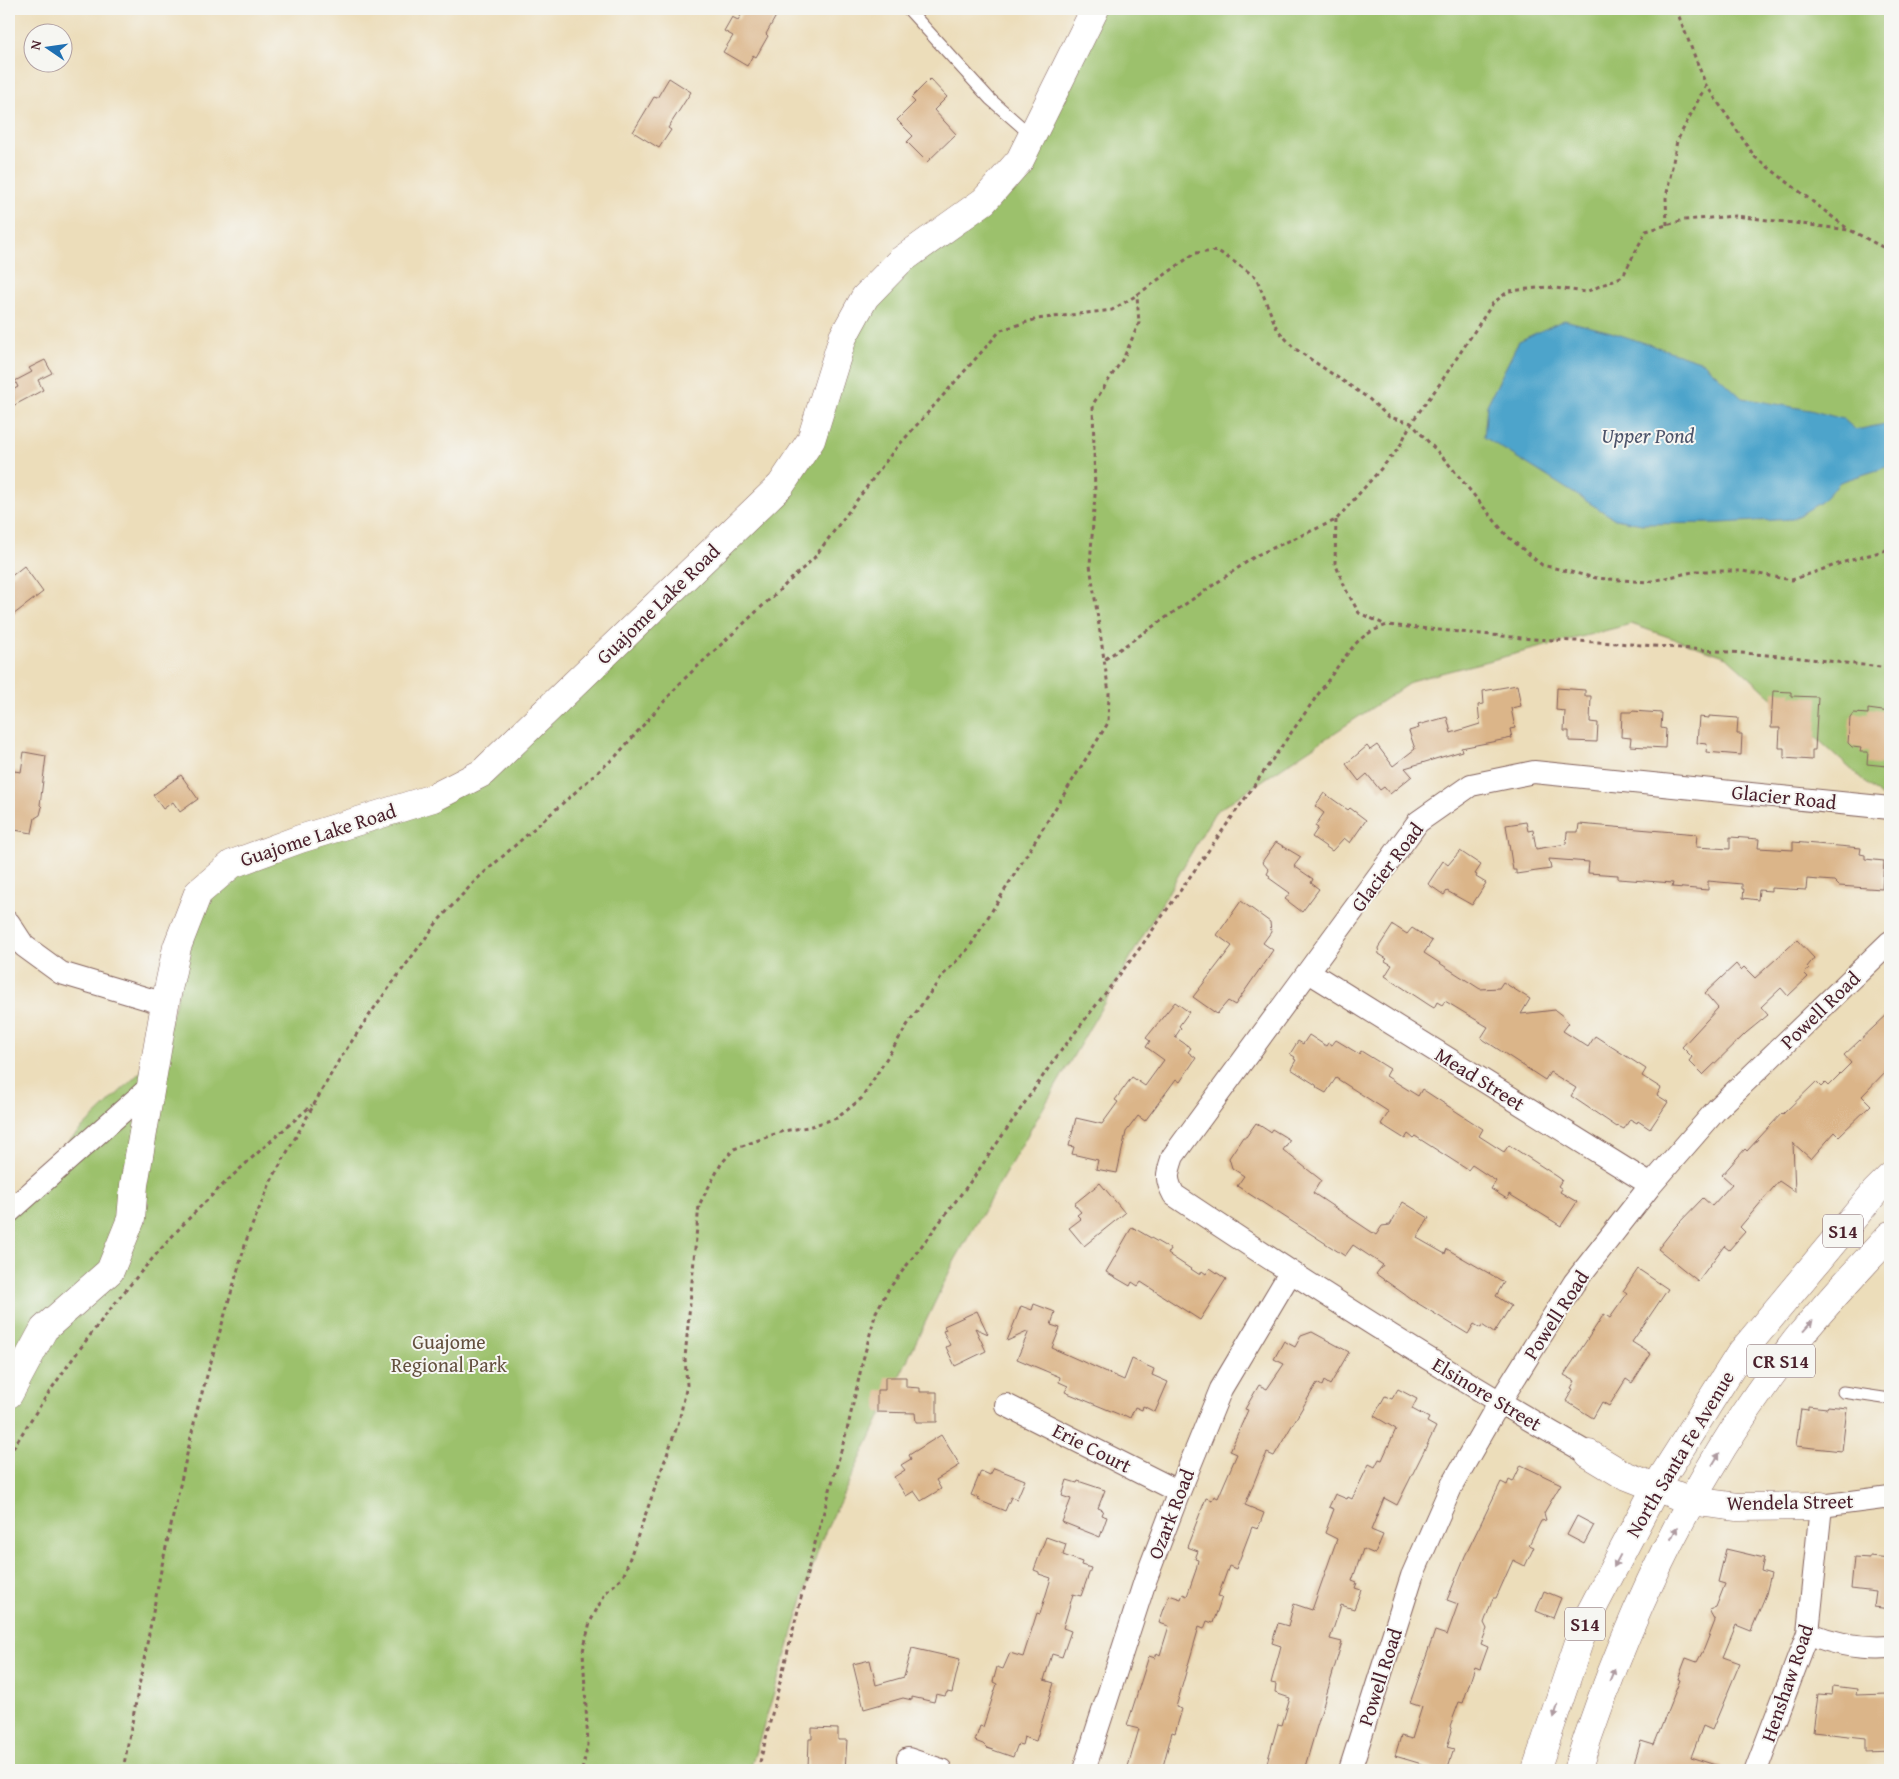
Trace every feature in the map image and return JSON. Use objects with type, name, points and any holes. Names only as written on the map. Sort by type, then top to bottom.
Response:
[{"type":"street","name":"Guajome Lake Road","points":[[9,1394],[44,1329],[110,1271],[131,1219],[134,1185],[165,1004],[178,946],[198,893],[232,864],[300,839],[433,798],[482,773],[780,485],[810,440],[843,337],[865,297],[900,261],[984,201],[1020,160],[1095,9]]},
{"type":"street","name":"Glacier Road","points":[[1290,1273],[1174,1195],[1166,1175],[1173,1156],[1418,822],[1471,785],[1534,772],[1890,808]]},
{"type":"street","points":[[9,923],[24,946],[61,973],[165,1004]]},
{"type":"street","name":"Powell Road","points":[[1350,1770],[1412,1576],[1452,1486],[1499,1403],[1574,1283],[1651,1185],[1717,1109],[1890,942]]},
{"type":"street","name":"Mead Street","points":[[1309,972],[1651,1185]]},
{"type":"street","points":[[9,1212],[150,1087]]},
{"type":"street","name":"North Santa Fe Avenue","points":[[1536,1770],[1586,1621],[1656,1487],[1740,1354],[1874,1192],[1890,1177]]},
{"type":"street","name":"North Santa Fe Avenue","points":[[1577,1770],[1590,1732],[1646,1593],[1690,1500],[1742,1416],[1803,1331],[1890,1235]]},
{"type":"street","name":"Elsinore Street","points":[[1290,1273],[1499,1403],[1622,1474],[1690,1500]]},
{"type":"street","name":"Ozark Road","points":[[1084,1770],[1145,1581],[1221,1389],[1290,1273]]},
{"type":"street","name":"Erie Court","points":[[1006,1404],[1179,1492]]},
{"type":"street","name":"Wendela Street","points":[[1690,1500],[1738,1507],[1821,1506],[1890,1498]]},
{"type":"street","name":"Henshaw Road","points":[[1756,1770],[1808,1633],[1821,1506]]},
{"type":"street","points":[[1808,1633],[1828,1641],[1875,1648],[1890,1647]]},
{"type":"street","points":[[908,1759],[941,1770]]},
{"type":"lane","points":[[908,9],[990,99],[1032,136]]},
{"type":"lane","points":[[1843,1392],[1890,1399]]},
{"type":"path","points":[[1676,9],[1706,85],[1755,157],[1850,230],[1890,251]]},
{"type":"path","points":[[1667,225],[1666,198],[1677,141],[1706,85]]},
{"type":"path","points":[[1104,660],[1257,555],[1336,520],[1399,448],[1410,423],[1439,385],[1493,303],[1509,291],[1547,287],[1586,292],[1623,276],[1646,231],[1684,220],[1736,216],[1850,230]]},
{"type":"path","points":[[123,1770],[162,1565],[199,1401],[248,1235],[271,1181],[339,1060],[377,1004],[438,921],[476,880],[616,756],[683,680],[814,558],[892,453],[1001,330],[1037,319],[1112,310],[1136,296],[1195,253],[1218,251],[1256,278],[1277,330],[1294,348],[1368,398],[1389,417],[1410,423],[1447,462],[1507,536],[1542,565],[1596,578],[1647,582],[1697,571],[1742,572],[1792,580],[1890,549]]},
{"type":"path","points":[[582,1770],[588,1745],[583,1651],[590,1622],[606,1592],[623,1577],[679,1421],[687,1385],[685,1358],[699,1205],[721,1164],[734,1149],[783,1131],[808,1127],[837,1118],[862,1098],[911,1019],[944,974],[969,948],[1108,723],[1109,693],[1090,565],[1095,495],[1093,404],[1124,357],[1139,323],[1136,296]]},
{"type":"path","points":[[1336,520],[1335,563],[1346,590],[1359,613],[1387,626],[1533,639],[1617,643],[1792,657],[1890,668]]},
{"type":"path","points":[[758,1770],[876,1312],[888,1290],[974,1177],[1054,1060],[1140,948],[1359,638],[1387,626]]},
{"type":"path","points":[[9,1455],[76,1353],[178,1231],[238,1170],[315,1103]]},
{"type":"green space","name":"Guajome Regional Park","points":[[1096,9],[1890,9],[1890,800],[1885,800],[1727,657],[1631,624],[1414,680],[1215,812],[955,1260],[821,1541],[750,1770],[9,1770],[9,1204],[75,1135],[163,1050],[208,881],[441,795],[780,487],[855,312],[991,195]]},
{"type":"water","name":"Upper Pond","points":[[1564,320],[1611,332],[1703,362],[1742,398],[1810,410],[1843,419],[1856,430],[1890,423],[1890,466],[1840,482],[1821,502],[1793,519],[1721,523],[1642,524],[1615,519],[1484,437],[1487,405],[1519,341]]},
{"type":"building","points":[[745,9],[780,9],[756,57],[753,55],[747,66],[723,52],[733,36],[724,31],[732,17],[738,20]]},
{"type":"building","points":[[669,78],[691,92],[668,128],[671,130],[659,148],[633,132],[654,97],[657,98]]},
{"type":"building","points":[[930,79],[947,97],[934,110],[956,134],[927,162],[907,142],[913,136],[897,120],[915,102],[911,98]]},
{"type":"building","points":[[45,360],[52,373],[38,380],[43,390],[9,408],[9,392],[18,387],[15,381],[32,372],[29,368]]},
{"type":"building","points":[[24,566],[43,592],[9,618],[9,578]]},
{"type":"building","points":[[1517,685],[1521,706],[1511,708],[1515,728],[1510,729],[1512,738],[1461,748],[1462,751],[1405,768],[1412,776],[1390,794],[1384,787],[1380,790],[1367,774],[1359,781],[1346,764],[1367,746],[1370,750],[1377,745],[1393,766],[1415,749],[1409,731],[1419,728],[1418,725],[1447,717],[1451,733],[1480,724],[1478,705],[1484,704],[1483,691]]},
{"type":"building","points":[[1557,688],[1585,690],[1585,696],[1591,696],[1590,722],[1598,723],[1597,742],[1569,741],[1569,731],[1564,731],[1565,711],[1556,710]]},
{"type":"building","points":[[1773,691],[1791,692],[1791,696],[1818,697],[1815,750],[1812,750],[1812,760],[1784,758],[1784,748],[1779,748],[1780,728],[1771,728]]},
{"type":"building","points":[[1868,709],[1890,712],[1887,766],[1867,764],[1868,752],[1860,752],[1861,748],[1852,747],[1848,743],[1850,718],[1854,713],[1868,714]]},
{"type":"building","points":[[1622,712],[1662,713],[1661,728],[1666,729],[1665,748],[1630,746],[1631,738],[1621,737]]},
{"type":"building","points":[[1709,716],[1738,718],[1737,734],[1742,734],[1741,755],[1706,752],[1707,744],[1697,743],[1699,717],[1709,718]]},
{"type":"building","points":[[24,752],[46,756],[40,805],[42,807],[40,815],[35,818],[32,833],[9,829],[9,801],[14,771],[21,772]]},
{"type":"building","points":[[181,775],[198,799],[180,812],[173,802],[163,809],[153,795]]},
{"type":"building","points":[[1324,793],[1366,820],[1350,843],[1344,838],[1332,851],[1312,837],[1318,828],[1315,826],[1324,813],[1315,806]]},
{"type":"building","points":[[1526,822],[1528,831],[1533,830],[1536,849],[1566,844],[1567,832],[1578,832],[1579,824],[1697,834],[1696,847],[1730,849],[1730,837],[1759,839],[1758,848],[1793,850],[1793,842],[1861,848],[1860,854],[1865,855],[1865,859],[1884,861],[1882,889],[1839,886],[1834,881],[1807,879],[1806,890],[1771,888],[1771,891],[1759,890],[1758,900],[1743,898],[1744,889],[1742,889],[1742,884],[1708,881],[1708,890],[1672,887],[1673,883],[1618,879],[1618,875],[1588,873],[1589,862],[1549,859],[1551,869],[1516,874],[1516,870],[1513,870],[1506,825]]},
{"type":"building","points":[[1276,842],[1301,857],[1294,866],[1313,879],[1311,883],[1319,889],[1302,912],[1285,899],[1290,893],[1269,878],[1270,876],[1267,874],[1269,870],[1262,862]]},
{"type":"building","points":[[1460,851],[1481,865],[1475,874],[1477,875],[1476,877],[1486,883],[1472,905],[1447,891],[1444,895],[1428,884],[1443,861],[1448,865]]},
{"type":"building","points":[[1241,901],[1270,922],[1271,932],[1263,943],[1273,950],[1235,1005],[1228,1001],[1217,1014],[1193,997],[1232,946],[1217,935]]},
{"type":"building","points":[[1393,925],[1407,934],[1412,928],[1432,941],[1424,953],[1480,989],[1499,988],[1503,982],[1530,999],[1521,1014],[1555,1010],[1569,1023],[1563,1031],[1588,1047],[1595,1036],[1646,1069],[1642,1076],[1661,1088],[1657,1095],[1668,1102],[1650,1129],[1638,1121],[1637,1123],[1630,1119],[1624,1129],[1617,1127],[1571,1096],[1576,1088],[1550,1072],[1545,1080],[1481,1038],[1488,1027],[1445,1001],[1442,1005],[1437,1002],[1434,1008],[1385,976],[1392,965],[1379,954],[1378,948]]},
{"type":"building","points":[[1797,940],[1814,958],[1807,967],[1809,969],[1804,973],[1808,977],[1788,996],[1781,988],[1761,1007],[1768,1015],[1746,1033],[1703,1075],[1689,1061],[1692,1057],[1682,1047],[1718,1008],[1705,993],[1736,964],[1741,970],[1744,967],[1755,978]]},
{"type":"building","points":[[1175,1002],[1189,1012],[1179,1026],[1181,1028],[1175,1037],[1191,1048],[1188,1052],[1196,1058],[1180,1082],[1176,1079],[1145,1121],[1138,1116],[1126,1132],[1117,1173],[1096,1169],[1098,1160],[1072,1154],[1074,1147],[1069,1146],[1076,1118],[1102,1124],[1118,1102],[1115,1100],[1132,1077],[1145,1086],[1164,1060],[1146,1047],[1150,1041],[1146,1038]]},
{"type":"building","points":[[1890,1012],[1890,1067],[1862,1096],[1871,1105],[1839,1136],[1835,1132],[1811,1159],[1793,1143],[1795,1192],[1779,1181],[1740,1227],[1745,1232],[1729,1250],[1724,1246],[1698,1281],[1658,1249],[1676,1226],[1703,1198],[1712,1206],[1732,1184],[1722,1175],[1745,1149],[1747,1151],[1782,1113],[1816,1082],[1821,1087],[1825,1083],[1828,1086],[1851,1063],[1844,1055]]},
{"type":"building","points":[[1309,1035],[1326,1046],[1328,1043],[1332,1045],[1336,1040],[1359,1054],[1361,1051],[1390,1069],[1386,1076],[1418,1096],[1422,1089],[1483,1129],[1479,1136],[1504,1152],[1509,1145],[1562,1180],[1558,1186],[1562,1189],[1560,1192],[1577,1202],[1561,1226],[1509,1194],[1507,1199],[1491,1189],[1496,1181],[1472,1165],[1468,1170],[1415,1136],[1413,1138],[1408,1134],[1405,1139],[1381,1124],[1389,1112],[1336,1078],[1326,1093],[1291,1069],[1296,1060],[1290,1054],[1298,1041],[1303,1044]]},
{"type":"building","points":[[1256,1123],[1270,1132],[1272,1129],[1290,1140],[1283,1150],[1321,1180],[1313,1193],[1376,1235],[1382,1226],[1390,1225],[1403,1202],[1429,1218],[1417,1238],[1445,1254],[1447,1249],[1504,1282],[1496,1296],[1511,1306],[1494,1333],[1482,1325],[1481,1328],[1474,1324],[1468,1334],[1414,1301],[1376,1274],[1383,1265],[1353,1245],[1345,1256],[1237,1186],[1244,1176],[1232,1168],[1229,1158],[1243,1137],[1246,1137]]},
{"type":"building","points":[[1100,1183],[1125,1213],[1084,1246],[1069,1228],[1081,1219],[1077,1215],[1081,1212],[1074,1204]]},
{"type":"building","points":[[1132,1227],[1170,1249],[1168,1254],[1200,1275],[1202,1271],[1206,1274],[1210,1268],[1226,1279],[1200,1320],[1141,1282],[1138,1286],[1132,1282],[1130,1286],[1106,1272]]},
{"type":"building","points":[[1638,1269],[1668,1289],[1632,1342],[1651,1354],[1632,1383],[1626,1379],[1609,1406],[1602,1402],[1593,1418],[1566,1401],[1575,1381],[1564,1375],[1604,1314],[1610,1318],[1627,1294],[1623,1291]]},
{"type":"building","points":[[1034,1304],[1055,1312],[1051,1325],[1060,1328],[1052,1348],[1124,1380],[1132,1359],[1154,1369],[1152,1375],[1168,1382],[1155,1412],[1143,1406],[1142,1410],[1135,1407],[1130,1418],[1123,1416],[1065,1392],[1068,1386],[1059,1382],[1060,1377],[1017,1359],[1029,1331],[1007,1341],[1021,1306],[1032,1310]]},
{"type":"building","points":[[977,1311],[988,1334],[975,1328],[986,1351],[955,1366],[946,1347],[950,1345],[943,1331],[946,1330],[944,1326]]},
{"type":"building","points":[[1312,1332],[1349,1352],[1330,1385],[1324,1381],[1322,1386],[1317,1383],[1274,1456],[1267,1453],[1261,1465],[1245,1505],[1264,1513],[1258,1529],[1252,1527],[1236,1569],[1229,1566],[1218,1596],[1222,1597],[1213,1623],[1207,1621],[1204,1629],[1199,1627],[1176,1707],[1182,1709],[1175,1733],[1172,1732],[1162,1770],[1127,1770],[1139,1729],[1127,1726],[1149,1656],[1155,1658],[1157,1653],[1160,1655],[1169,1626],[1159,1623],[1169,1595],[1181,1599],[1183,1594],[1187,1596],[1196,1570],[1198,1560],[1195,1559],[1198,1551],[1187,1547],[1206,1498],[1212,1500],[1214,1496],[1218,1498],[1237,1454],[1230,1451],[1248,1410],[1245,1409],[1259,1385],[1267,1389],[1284,1364],[1274,1359],[1284,1341],[1295,1347],[1301,1336]]},
{"type":"building","points":[[885,1377],[906,1377],[906,1387],[920,1388],[920,1392],[937,1392],[937,1422],[916,1422],[915,1413],[877,1412],[877,1390],[885,1390]]},
{"type":"building","points":[[1398,1389],[1417,1399],[1412,1409],[1429,1418],[1427,1422],[1436,1427],[1397,1505],[1384,1498],[1371,1530],[1383,1535],[1375,1554],[1363,1549],[1352,1581],[1357,1583],[1355,1588],[1361,1590],[1354,1609],[1341,1605],[1330,1639],[1342,1642],[1304,1770],[1265,1770],[1278,1724],[1282,1725],[1290,1698],[1275,1692],[1276,1684],[1271,1683],[1281,1646],[1272,1643],[1278,1623],[1288,1626],[1294,1604],[1312,1610],[1337,1539],[1325,1533],[1334,1509],[1329,1507],[1335,1494],[1352,1499],[1369,1464],[1375,1467],[1379,1459],[1382,1460],[1396,1429],[1374,1416],[1385,1396],[1392,1399]]},
{"type":"building","points":[[1808,1406],[1847,1408],[1842,1451],[1796,1446],[1801,1409],[1808,1410]]},
{"type":"building","points":[[941,1435],[960,1465],[936,1480],[941,1489],[921,1501],[914,1491],[906,1496],[894,1477],[905,1470],[901,1465],[911,1459],[909,1455]]},
{"type":"building","points":[[1521,1465],[1561,1484],[1544,1513],[1546,1520],[1541,1521],[1529,1545],[1534,1547],[1525,1566],[1513,1560],[1496,1598],[1493,1598],[1484,1623],[1487,1629],[1481,1644],[1488,1647],[1480,1669],[1475,1667],[1463,1703],[1459,1702],[1450,1726],[1452,1731],[1447,1747],[1454,1749],[1447,1770],[1395,1756],[1401,1736],[1412,1739],[1422,1707],[1410,1703],[1435,1631],[1447,1635],[1458,1604],[1447,1600],[1465,1556],[1501,1482],[1507,1485],[1509,1480],[1513,1482]]},
{"type":"building","points":[[994,1468],[1025,1480],[1017,1499],[1011,1497],[1005,1511],[978,1500],[979,1498],[971,1495],[981,1471],[990,1475]]},
{"type":"building","points":[[1067,1480],[1077,1483],[1078,1481],[1105,1490],[1098,1508],[1103,1510],[1101,1515],[1107,1517],[1100,1537],[1062,1522],[1071,1499],[1062,1496]]},
{"type":"building","points":[[1577,1516],[1594,1525],[1584,1544],[1567,1535]]},
{"type":"building","points":[[1046,1537],[1066,1544],[1063,1555],[1082,1562],[1081,1565],[1091,1568],[1081,1596],[1073,1594],[1063,1628],[1071,1631],[1062,1657],[1052,1654],[1044,1680],[1054,1683],[1036,1741],[1024,1737],[1022,1745],[1018,1744],[1013,1757],[987,1748],[975,1741],[980,1726],[983,1727],[997,1684],[993,1682],[997,1667],[1003,1669],[1010,1653],[1023,1657],[1037,1613],[1040,1614],[1051,1578],[1034,1570]]},
{"type":"building","points":[[1726,1549],[1764,1558],[1761,1571],[1771,1574],[1766,1594],[1751,1631],[1736,1625],[1723,1657],[1740,1663],[1712,1730],[1703,1726],[1691,1757],[1723,1767],[1722,1770],[1632,1770],[1641,1741],[1654,1745],[1680,1680],[1678,1679],[1686,1658],[1697,1662],[1704,1649],[1715,1621],[1709,1610],[1716,1607],[1725,1584],[1718,1582]]},
{"type":"building","points":[[1870,1556],[1890,1558],[1890,1609],[1874,1607],[1876,1592],[1851,1589],[1854,1557],[1870,1558]]},
{"type":"building","points":[[1544,1591],[1561,1598],[1553,1618],[1536,1611]]},
{"type":"building","points":[[912,1648],[960,1659],[952,1693],[947,1692],[945,1696],[936,1694],[934,1702],[912,1697],[912,1700],[903,1698],[864,1709],[853,1664],[870,1660],[876,1685],[904,1677]]},
{"type":"building","points":[[1833,1686],[1857,1689],[1856,1695],[1888,1694],[1890,1750],[1866,1751],[1866,1738],[1813,1732],[1818,1694],[1832,1695]]},
{"type":"building","points":[[812,1728],[838,1729],[838,1740],[847,1740],[845,1770],[808,1768],[809,1739],[812,1739]]}]
